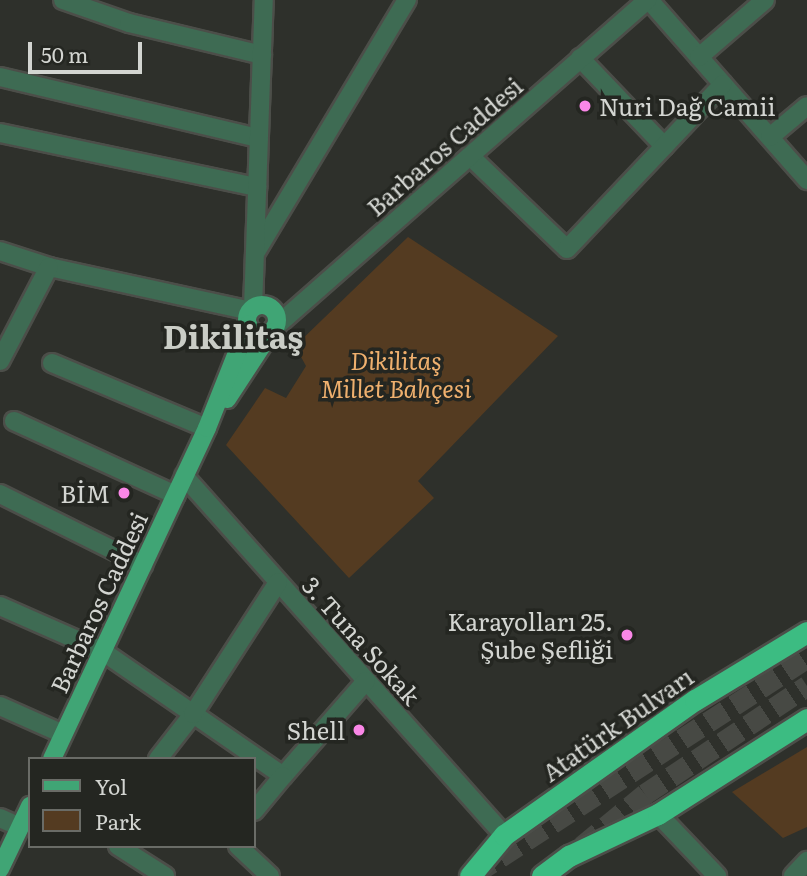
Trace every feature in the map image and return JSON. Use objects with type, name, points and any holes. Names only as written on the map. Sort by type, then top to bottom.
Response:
[{"type":"highway","name":"Atatürk Bulvarı","points":[[470,876],[504,835],[695,700],[807,632]]},
{"type":"highway","points":[[542,876],[569,856],[658,814],[807,719]]},
{"type":"main road","points":[[271,307],[277,317],[273,330],[207,428],[251,314],[271,307]]},
{"type":"main road","points":[[251,314],[258,334],[273,330]]},
{"type":"main road","name":"Barbaros Caddesi","points":[[53,757],[207,428]]},
{"type":"main road","points":[[0,869],[28,810]]},
{"type":"street","points":[[63,0],[129,23],[262,55]]},
{"type":"street","points":[[0,251],[49,267],[251,314],[264,0]]},
{"type":"street","points":[[255,253],[407,0]]},
{"type":"street","points":[[648,0],[807,180]]},
{"type":"street","name":"Barbaros Caddesi","points":[[273,330],[648,0]]},
{"type":"street","points":[[699,57],[765,0]]},
{"type":"street","points":[[580,58],[664,146]]},
{"type":"street","points":[[0,77],[259,138]]},
{"type":"street","points":[[470,156],[567,249],[723,84]]},
{"type":"street","points":[[770,137],[807,106]]},
{"type":"street","points":[[0,133],[257,187]]},
{"type":"street","points":[[0,361],[49,267]]},
{"type":"street","points":[[52,363],[207,428]]},
{"type":"street","points":[[14,421],[176,495]]},
{"type":"street","name":"3. Tuna Sokak","points":[[184,476],[504,835]]},
{"type":"street","points":[[0,494],[143,565]]},
{"type":"street","points":[[160,757],[193,714],[278,582]]},
{"type":"street","points":[[0,606],[102,651],[255,757]]},
{"type":"street","points":[[256,808],[366,681]]},
{"type":"street","points":[[0,706],[63,734]]},
{"type":"street","points":[[256,758],[282,776]]},
{"type":"street","points":[[658,814],[718,876]]},
{"type":"street","points":[[0,818],[20,827]]},
{"type":"street","points":[[121,848],[165,876]]},
{"type":"street","points":[[240,848],[270,876]]},
{"type":"street","points":[[793,876],[807,861]]},
{"type":"green space","name":"Dikilitaş Millet Bahçesi","points":[[408,237],[558,336],[418,481],[434,498],[349,578],[226,445],[265,388],[286,398],[306,366],[295,346]]},
{"type":"green space","points":[[807,747],[807,827],[783,838],[732,792]]},
{"type":"tunnel","points":[[474,874],[807,658]]},
{"type":"tunnel","points":[[582,846],[645,794],[807,686]]},
{"type":"place","name":"Nuri Dağ Camii","points":[[585,106]]},
{"type":"place","name":"BİM","points":[[124,493]]},
{"type":"place","name":"Karayolları 25. Şube Şefliği","points":[[627,635]]},
{"type":"place","name":"Shell","points":[[359,730]]},
{"type":"district","name":"Dikilitaş","points":[[233,335]]}]
